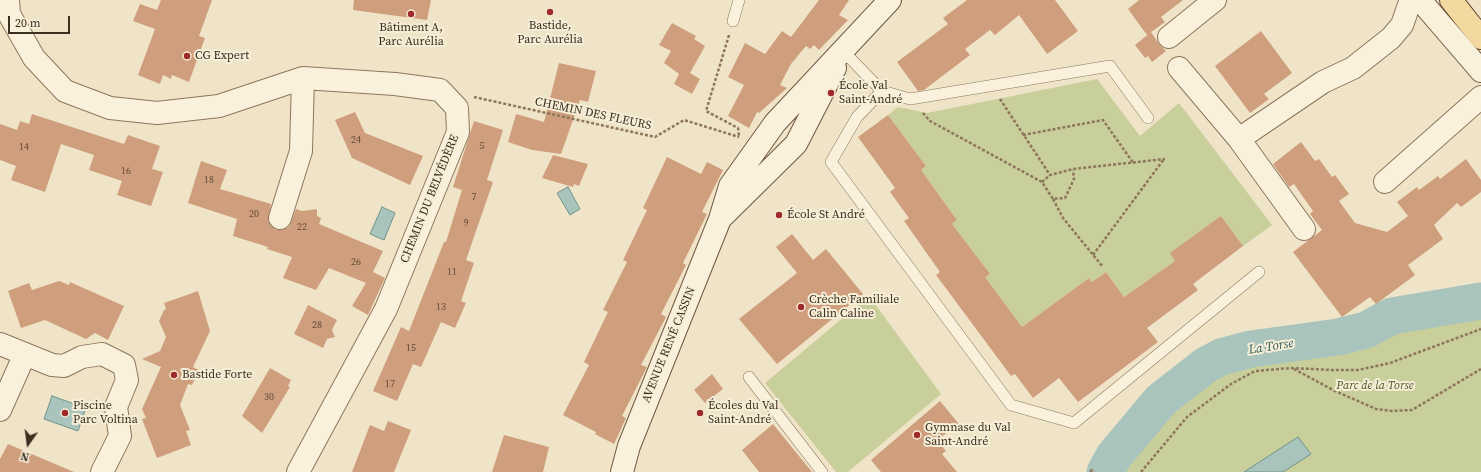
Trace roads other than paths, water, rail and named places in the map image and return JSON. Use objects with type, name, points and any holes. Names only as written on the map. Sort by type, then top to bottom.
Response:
[{"type":"main road","points":[[1451,0],[1481,38]]},
{"type":"street","points":[[8,0],[9,14],[34,58],[65,91],[110,108],[157,113],[218,106],[302,78],[301,151],[280,218]]},
{"type":"street","name":"AVENUE RENÉ CASSIN","points":[[622,472],[629,446],[720,219],[730,186],[748,143],[778,119],[890,0]]},
{"type":"street","points":[[1169,37],[1215,0]]},
{"type":"street","points":[[1239,139],[1323,82],[1353,68],[1391,38],[1402,25],[1409,5],[1415,0]]},
{"type":"street","points":[[1420,0],[1481,71]]},
{"type":"street","name":"AVENUE RENÉ CASSIN","points":[[720,219],[796,144],[843,51]]},
{"type":"street","points":[[1179,68],[1239,139],[1304,229]]},
{"type":"street","name":"CHEMIN DU BELVÉDÈRE","points":[[298,472],[386,309],[458,132],[457,108],[440,90],[394,84],[302,78]]},
{"type":"street","points":[[1385,182],[1481,97]]},
{"type":"street","points":[[0,344],[52,365],[64,366],[82,357],[102,354],[124,365],[127,380],[116,407],[120,436],[102,472]]},
{"type":"street","points":[[0,410],[25,354]]},
{"type":"lane","points":[[733,21],[739,0]]},
{"type":"lane","points":[[843,51],[882,91],[910,99],[1110,66],[1148,118]]},
{"type":"lane","points":[[882,91],[857,117],[831,162],[1010,405],[1074,422],[1259,272]]},
{"type":"lane","points":[[749,377],[822,472]]},
{"type":"water","points":[[568,187],[580,209],[570,215],[557,193]]},
{"type":"water","points":[[382,207],[395,213],[384,240],[370,234]]},
{"type":"water","name":"Piscine Parc Voltina","points":[[52,396],[86,408],[78,431],[44,419]]},
{"type":"water","points":[[1298,437],[1311,454],[1283,472],[1244,472]]},
{"type":"waterway","name":"La Torse","points":[[1105,472],[1114,456],[1161,400],[1206,365],[1221,357],[1251,349],[1338,337],[1366,330],[1392,316],[1481,301]]},
{"type":"place","name":"Bastide, Parc Aurélia","points":[[550,12]]},
{"type":"place","name":"Bâtiment A, Parc Aurélia","points":[[411,14]]},
{"type":"place","name":"CG Expert","points":[[187,56]]},
{"type":"place","name":"École Val Saint-André","points":[[831,93]]},
{"type":"place","name":"École St André","points":[[779,215]]},
{"type":"place","name":"Crèche Familiale Calin Caline","points":[[801,307]]},
{"type":"place","name":"Bastide Forte","points":[[174,375]]},
{"type":"place","name":"Piscine Parc Voltina","points":[[65,413]]},
{"type":"place","name":"Écoles du Val Saint-André","points":[[700,413]]},
{"type":"place","name":"Gymnase du Val Saint-André","points":[[917,435]]},
{"type":"park label","name":"Parc de la Torse","points":[[1375,386]]}]
